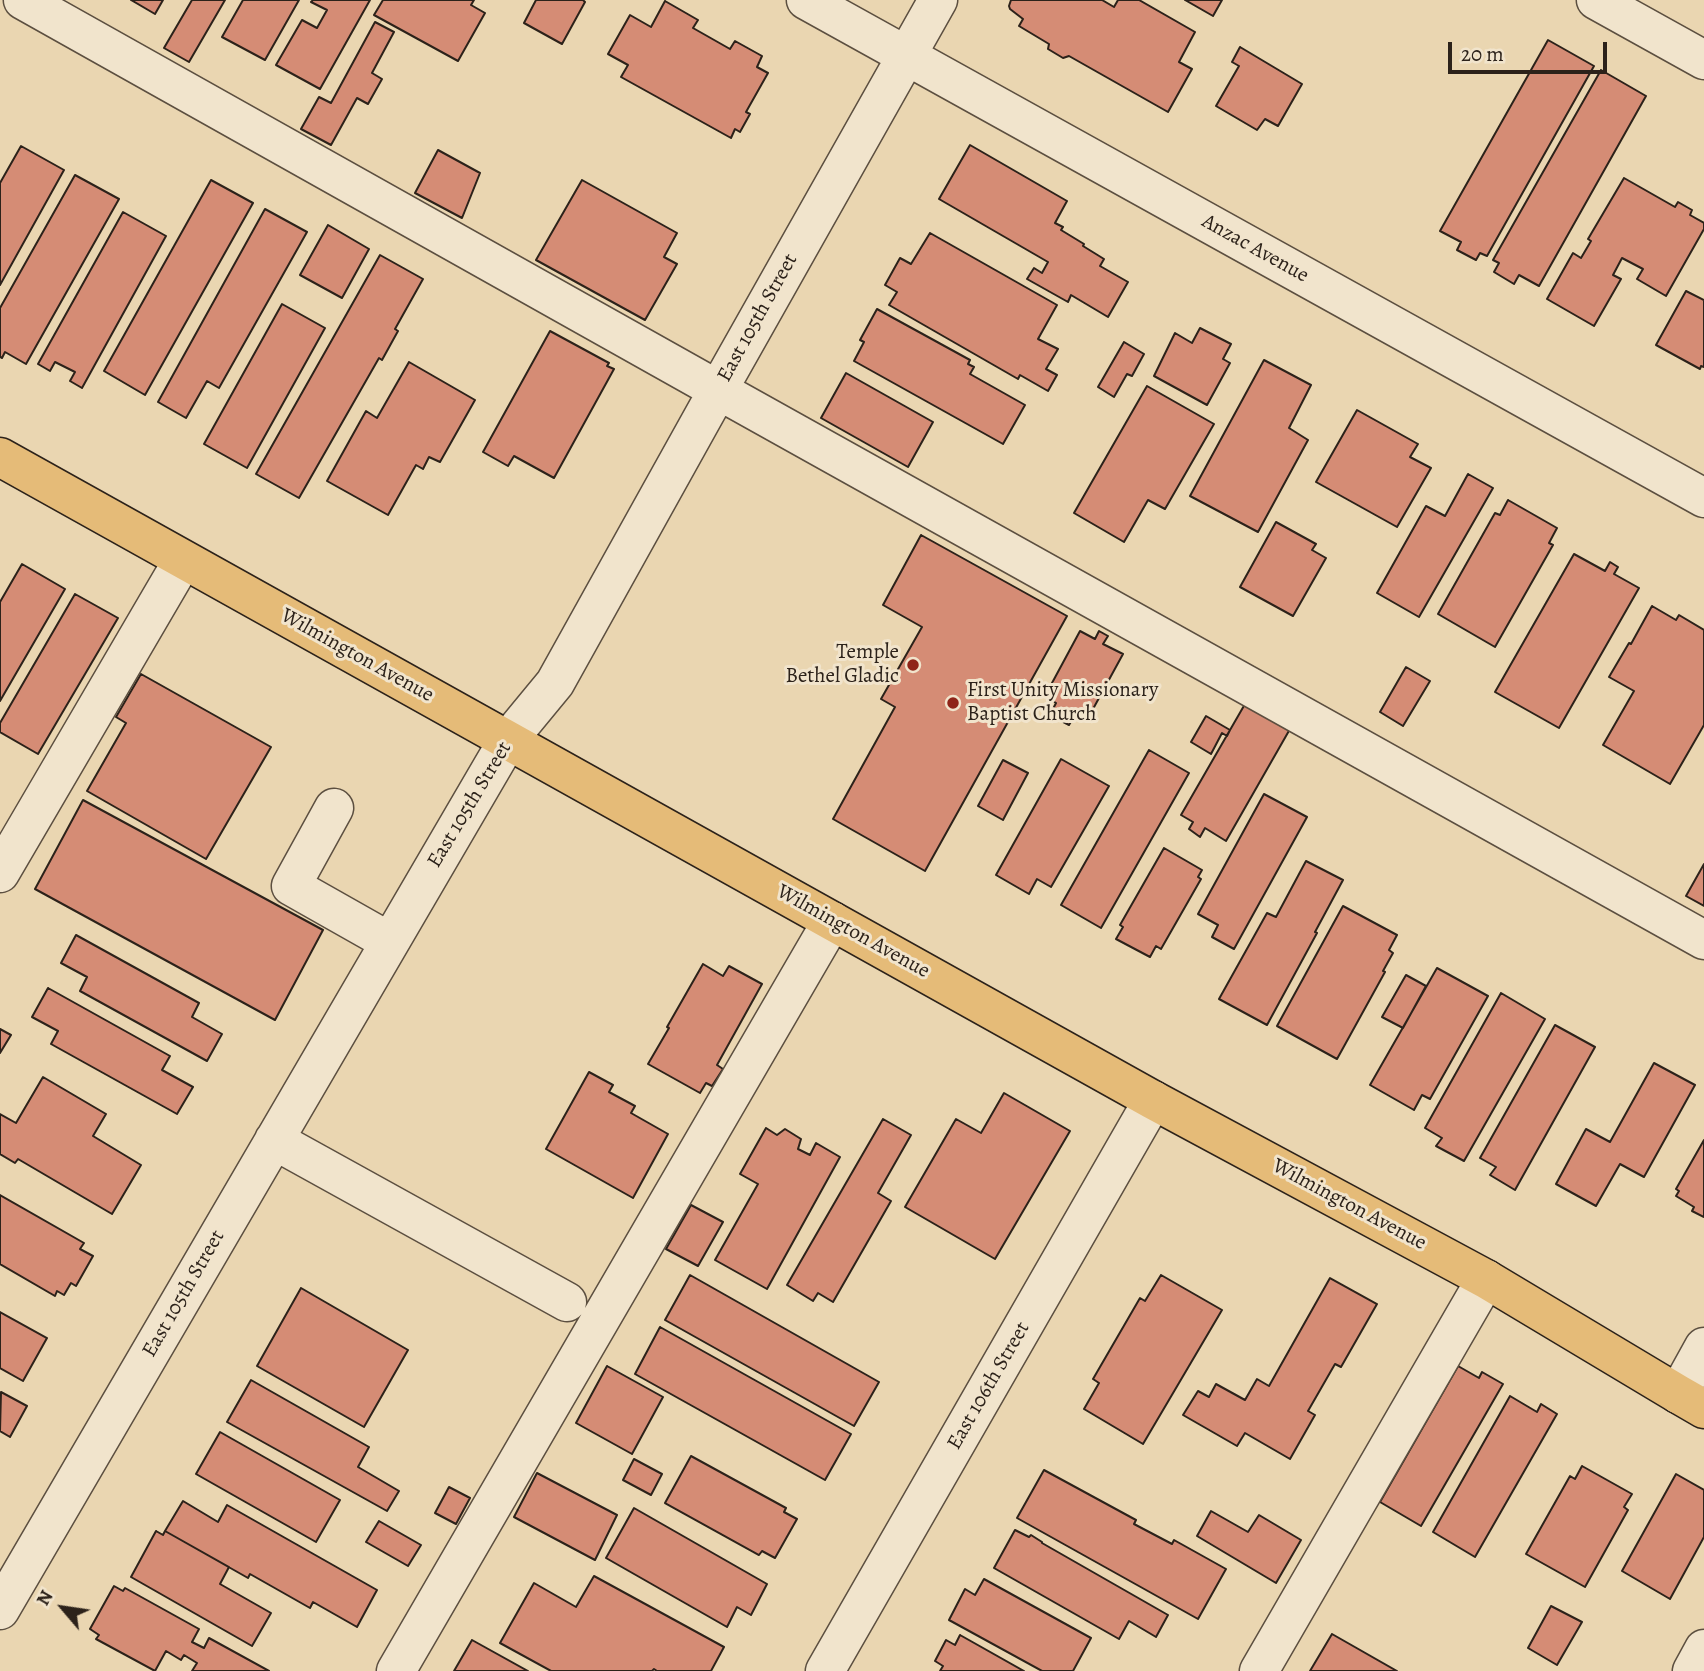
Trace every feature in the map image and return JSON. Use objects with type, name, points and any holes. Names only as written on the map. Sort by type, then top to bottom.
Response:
[{"type":"main road","name":"Wilmington Avenue","points":[[0,457],[1153,1100],[1486,1279],[1691,1401]]},
{"type":"street","points":[[23,0],[1704,940]]},
{"type":"street","name":"Anzac Avenue","points":[[806,0],[1704,498]]},
{"type":"street","name":"East 105th Street","points":[[0,1610],[508,740],[555,683],[937,0]]},
{"type":"street","points":[[1595,0],[1704,60]]},
{"type":"street","points":[[0,873],[183,560]]},
{"type":"street","points":[[334,808],[291,886],[390,942]]},
{"type":"street","points":[[396,1671],[832,921]]},
{"type":"street","name":"East 106th Street","points":[[825,1671],[1153,1100]]},
{"type":"street","points":[[274,1140],[567,1303]]},
{"type":"street","points":[[1259,1671],[1486,1279]]},
{"type":"street","points":[[1691,1401],[1704,1347]]},
{"type":"street","points":[[1692,1671],[1704,1649]]},
{"type":"building","points":[[131,0],[163,0],[155,14]]},
{"type":"building","points":[[192,0],[225,0],[189,62],[164,48]]},
{"type":"building","points":[[243,0],[299,0],[265,60],[222,37]]},
{"type":"building","points":[[370,0],[320,89],[276,65],[302,20],[317,28],[327,10],[311,2]]},
{"type":"building","points":[[383,0],[474,0],[471,5],[485,13],[458,61],[374,15]]},
{"type":"building","points":[[536,0],[585,2],[562,44],[524,23]]},
{"type":"building","points":[[1011,0],[1102,0],[1114,7],[1118,0],[1139,0],[1195,32],[1179,62],[1192,69],[1168,112],[1069,56],[1063,58],[1048,49],[1049,44],[1019,26],[1023,19],[1010,9]]},
{"type":"building","points":[[1185,0],[1222,0],[1213,16]]},
{"type":"building","points":[[665,1],[698,20],[693,28],[730,49],[735,41],[762,56],[757,67],[768,73],[746,112],[750,114],[740,132],[735,129],[731,138],[621,77],[628,65],[608,54],[630,15],[651,27]]},
{"type":"building","points":[[375,22],[394,32],[372,73],[382,79],[368,104],[357,98],[331,145],[301,129],[319,97],[331,103]]},
{"type":"building","points":[[1548,40],[1594,66],[1487,256],[1480,253],[1476,260],[1457,250],[1461,242],[1440,231]]},
{"type":"building","points":[[1240,47],[1302,84],[1278,126],[1265,119],[1257,130],[1216,106],[1239,66],[1232,62]]},
{"type":"building","points":[[1601,70],[1646,96],[1539,286],[1519,275],[1514,284],[1494,272],[1499,263],[1493,260]]},
{"type":"building","points":[[970,145],[1067,201],[1055,223],[1104,259],[1100,266],[1128,282],[1108,317],[1071,295],[1068,302],[1027,279],[1034,268],[1042,273],[1048,262],[939,199]]},
{"type":"building","points":[[21,146],[64,170],[0,285],[0,183]]},
{"type":"building","points":[[438,150],[480,173],[462,218],[415,193]]},
{"type":"building","points":[[75,175],[119,199],[26,364],[5,352],[2,358],[0,308]]},
{"type":"building","points":[[1624,178],[1675,207],[1678,202],[1692,210],[1690,215],[1704,223],[1704,229],[1666,296],[1637,279],[1643,269],[1622,258],[1613,275],[1621,279],[1594,326],[1547,299],[1573,253],[1581,258],[1591,241],[1588,239]]},
{"type":"building","points":[[211,180],[253,203],[145,395],[104,371]]},
{"type":"building","points":[[582,180],[677,233],[664,257],[677,264],[645,320],[536,260]]},
{"type":"building","points":[[265,209],[307,232],[219,388],[207,381],[186,418],[158,402]]},
{"type":"building","points":[[123,212],[166,236],[82,388],[70,381],[75,372],[55,362],[50,371],[38,364]]},
{"type":"building","points":[[328,225],[369,249],[342,298],[300,275]]},
{"type":"building","points":[[930,233],[1057,305],[1038,339],[1058,349],[1046,369],[1057,375],[1048,391],[1020,375],[1018,379],[889,305],[897,292],[885,285],[900,258],[911,264]]},
{"type":"building","points":[[380,255],[423,279],[395,329],[398,331],[382,360],[379,358],[299,498],[256,474]]},
{"type":"building","points":[[1686,291],[1704,300],[1704,367],[1701,366],[1700,369],[1656,345]]},
{"type":"building","points":[[282,304],[325,328],[247,468],[204,444]]},
{"type":"building","points":[[877,309],[970,360],[968,364],[974,367],[970,374],[1025,405],[1003,444],[854,361],[864,342],[860,340]]},
{"type":"building","points":[[1200,328],[1231,344],[1223,359],[1230,363],[1207,405],[1154,376],[1175,333],[1192,343]]},
{"type":"building","points":[[550,331],[609,363],[607,366],[614,369],[554,478],[514,456],[508,466],[483,452]]},
{"type":"building","points":[[1124,342],[1144,354],[1132,376],[1127,374],[1114,397],[1098,387]]},
{"type":"building","points":[[1264,360],[1311,385],[1289,428],[1308,440],[1258,532],[1190,496]]},
{"type":"building","points":[[409,362],[475,400],[440,462],[429,457],[423,469],[416,465],[388,515],[327,481],[366,411],[377,418]]},
{"type":"building","points":[[846,373],[933,422],[908,467],[821,418]]},
{"type":"building","points":[[1147,386],[1214,424],[1165,509],[1148,500],[1124,542],[1074,513]]},
{"type":"building","points":[[1357,410],[1418,444],[1410,457],[1431,468],[1397,527],[1316,482]]},
{"type":"building","points":[[1468,474],[1493,488],[1419,617],[1377,593],[1426,506],[1445,516]]},
{"type":"building","points":[[1508,500],[1557,528],[1549,543],[1553,545],[1495,647],[1438,614],[1495,513],[1500,515]]},
{"type":"building","points":[[1276,522],[1316,544],[1312,550],[1326,558],[1293,616],[1240,587]]},
{"type":"building","name":"First Unity Missionary Baptist Church","points":[[921,535],[1067,616],[925,871],[833,819],[895,707],[881,699],[922,627],[883,605]]},
{"type":"building","points":[[1574,554],[1605,571],[1610,562],[1618,567],[1614,574],[1639,588],[1559,728],[1495,692]]},
{"type":"building","points":[[22,564],[65,589],[0,701],[0,602]]},
{"type":"building","points":[[75,594],[118,618],[38,754],[0,732],[0,723]]},
{"type":"building","points":[[1652,606],[1676,620],[1679,615],[1704,630],[1704,725],[1670,784],[1603,745],[1634,691],[1609,677]]},
{"type":"building","points":[[1080,631],[1095,639],[1099,631],[1108,636],[1103,644],[1123,654],[1087,720],[1076,713],[1069,725],[1050,715],[1056,703],[1045,696]]},
{"type":"building","points":[[1406,667],[1430,681],[1403,726],[1380,712]]},
{"type":"building","points":[[141,674],[271,747],[206,859],[87,791],[126,723],[116,717]]},
{"type":"building","points":[[1245,704],[1290,729],[1226,841],[1205,828],[1200,837],[1189,829],[1193,822],[1181,815]]},
{"type":"building","points":[[1206,716],[1230,730],[1227,736],[1222,733],[1211,754],[1191,742]]},
{"type":"building","points":[[1149,750],[1189,773],[1101,928],[1061,905]]},
{"type":"building","points":[[1061,759],[1109,786],[1051,887],[1037,879],[1029,894],[996,875]]},
{"type":"building","points":[[1003,760],[1028,773],[1003,820],[978,806]]},
{"type":"building","points":[[1264,794],[1307,817],[1234,949],[1212,937],[1218,925],[1198,914]]},
{"type":"building","points":[[83,800],[323,930],[275,1020],[35,889]]},
{"type":"building","points":[[1164,848],[1202,870],[1198,877],[1201,879],[1161,949],[1156,946],[1150,957],[1116,939],[1123,927],[1120,925]]},
{"type":"building","points":[[1306,861],[1343,880],[1267,1025],[1219,999],[1267,913],[1276,917]]},
{"type":"building","points":[[1704,864],[1704,906],[1686,896]]},
{"type":"building","points":[[1343,906],[1397,935],[1389,950],[1393,953],[1383,971],[1385,972],[1337,1059],[1277,1026]]},
{"type":"building","points":[[76,935],[199,1003],[192,1017],[222,1034],[207,1061],[80,991],[87,977],[61,963]]},
{"type":"building","points":[[703,964],[723,976],[729,966],[762,984],[717,1065],[723,1069],[712,1086],[706,1083],[700,1093],[648,1064]]},
{"type":"building","points":[[1437,968],[1488,996],[1430,1099],[1422,1095],[1414,1110],[1370,1085]]},
{"type":"building","points":[[1406,975],[1426,986],[1403,1028],[1382,1017]]},
{"type":"building","points":[[48,988],[170,1056],[162,1070],[193,1087],[177,1114],[51,1044],[58,1031],[32,1017]]},
{"type":"building","points":[[1501,993],[1545,1019],[1464,1161],[1436,1146],[1442,1138],[1425,1128]]},
{"type":"building","points":[[1555,1025],[1595,1047],[1515,1190],[1490,1175],[1496,1167],[1480,1158]]},
{"type":"building","points":[[0,1029],[11,1035],[0,1053]]},
{"type":"building","points":[[1654,1063],[1695,1085],[1644,1177],[1620,1164],[1596,1206],[1556,1184],[1586,1129],[1610,1142]]},
{"type":"building","points":[[589,1072],[613,1085],[609,1092],[635,1106],[631,1113],[668,1134],[633,1198],[546,1149]]},
{"type":"building","points":[[43,1077],[106,1114],[93,1136],[141,1165],[112,1214],[18,1159],[15,1163],[0,1154],[0,1114],[16,1123]]},
{"type":"building","points":[[1004,1093],[1070,1131],[995,1259],[905,1207],[956,1119],[981,1133]]},
{"type":"building","points":[[883,1119],[911,1135],[878,1193],[891,1201],[833,1302],[818,1293],[813,1301],[787,1285]]},
{"type":"building","points":[[766,1128],[777,1135],[785,1129],[801,1139],[798,1149],[810,1155],[816,1143],[840,1157],[767,1289],[715,1260],[758,1184],[740,1174]]},
{"type":"building","points":[[1704,1140],[1704,1217],[1692,1211],[1694,1207],[1676,1196],[1679,1191],[1676,1189]]},
{"type":"building","points":[[0,1195],[84,1243],[80,1249],[93,1256],[76,1286],[71,1283],[64,1295],[57,1291],[55,1296],[0,1264]]},
{"type":"building","points":[[691,1205],[723,1222],[698,1266],[666,1249]]},
{"type":"building","points":[[690,1275],[879,1382],[854,1426],[665,1320]]},
{"type":"building","points":[[1161,1275],[1222,1310],[1143,1444],[1084,1409],[1099,1383],[1093,1379],[1140,1298],[1145,1301]]},
{"type":"building","points":[[1330,1278],[1377,1304],[1341,1367],[1335,1364],[1308,1411],[1315,1415],[1290,1459],[1245,1433],[1237,1446],[1183,1415],[1198,1391],[1209,1397],[1216,1384],[1245,1400],[1257,1379],[1269,1386]]},
{"type":"building","points":[[301,1288],[408,1350],[364,1427],[257,1366]]},
{"type":"building","points":[[0,1312],[47,1338],[23,1381],[0,1368]]},
{"type":"building","points":[[660,1327],[851,1434],[825,1480],[635,1374]]},
{"type":"building","points":[[607,1366],[663,1397],[632,1454],[576,1423]]},
{"type":"building","points":[[1458,1366],[1479,1378],[1482,1372],[1503,1384],[1421,1526],[1380,1502]]},
{"type":"building","points":[[251,1380],[369,1447],[358,1467],[399,1491],[387,1511],[227,1422]]},
{"type":"building","points":[[1,1392],[27,1406],[10,1437],[0,1431]]},
{"type":"building","points":[[1510,1396],[1537,1412],[1541,1404],[1557,1414],[1475,1557],[1433,1532]]},
{"type":"building","points":[[220,1432],[340,1500],[316,1542],[196,1474]]},
{"type":"building","points":[[691,1456],[786,1508],[784,1512],[797,1519],[775,1558],[762,1551],[759,1555],[665,1503]]},
{"type":"building","points":[[634,1459],[662,1474],[651,1495],[623,1480]]},
{"type":"building","points":[[1582,1466],[1632,1494],[1624,1507],[1628,1510],[1585,1587],[1526,1554],[1570,1476],[1575,1479]]},
{"type":"building","points":[[1044,1470],[1136,1520],[1134,1524],[1172,1544],[1174,1540],[1226,1569],[1198,1619],[1017,1518]]},
{"type":"building","points":[[537,1473],[617,1515],[595,1560],[514,1517]]},
{"type":"building","points":[[1676,1474],[1704,1490],[1704,1537],[1670,1599],[1622,1571]]},
{"type":"building","points":[[449,1487],[470,1498],[456,1524],[435,1513]]},
{"type":"building","points":[[183,1501],[218,1522],[227,1505],[377,1590],[357,1627],[313,1602],[310,1608],[250,1574],[248,1578],[165,1531]]},
{"type":"building","points":[[634,1508],[767,1584],[751,1615],[737,1607],[727,1627],[606,1558]]},
{"type":"building","points":[[1211,1511],[1248,1532],[1259,1515],[1301,1540],[1276,1583],[1197,1536]]},
{"type":"building","points":[[379,1521],[421,1545],[408,1566],[366,1542]]},
{"type":"building","points":[[1015,1530],[1029,1537],[1031,1535],[1168,1615],[1156,1637],[1129,1621],[1119,1639],[994,1568]]},
{"type":"building","points":[[156,1531],[163,1535],[165,1531],[229,1567],[220,1584],[271,1613],[252,1646],[131,1577]]},
{"type":"building","points":[[594,1576],[724,1647],[711,1671],[551,1671],[500,1643],[534,1583],[576,1607]]},
{"type":"building","points":[[984,1579],[1091,1638],[1073,1671],[1042,1671],[949,1620],[965,1589],[975,1595]]},
{"type":"building","points":[[114,1586],[123,1591],[125,1588],[199,1629],[192,1642],[204,1648],[209,1638],[269,1671],[192,1671],[197,1663],[184,1655],[181,1660],[166,1651],[155,1671],[96,1639],[99,1635],[90,1629]]},
{"type":"building","points":[[1551,1606],[1582,1622],[1557,1665],[1528,1648]]},
{"type":"building","points":[[1332,1634],[1397,1671],[1310,1671]]},
{"type":"building","points":[[960,1635],[1024,1671],[940,1671],[943,1666],[935,1661],[946,1640],[955,1645]]},
{"type":"building","points":[[472,1640],[528,1671],[454,1671]]},
{"type":"place","name":"Temple Bethel Gladic","points":[[913,665]]},
{"type":"place","name":"First Unity Missionary Baptist Church","points":[[953,703]]}]
